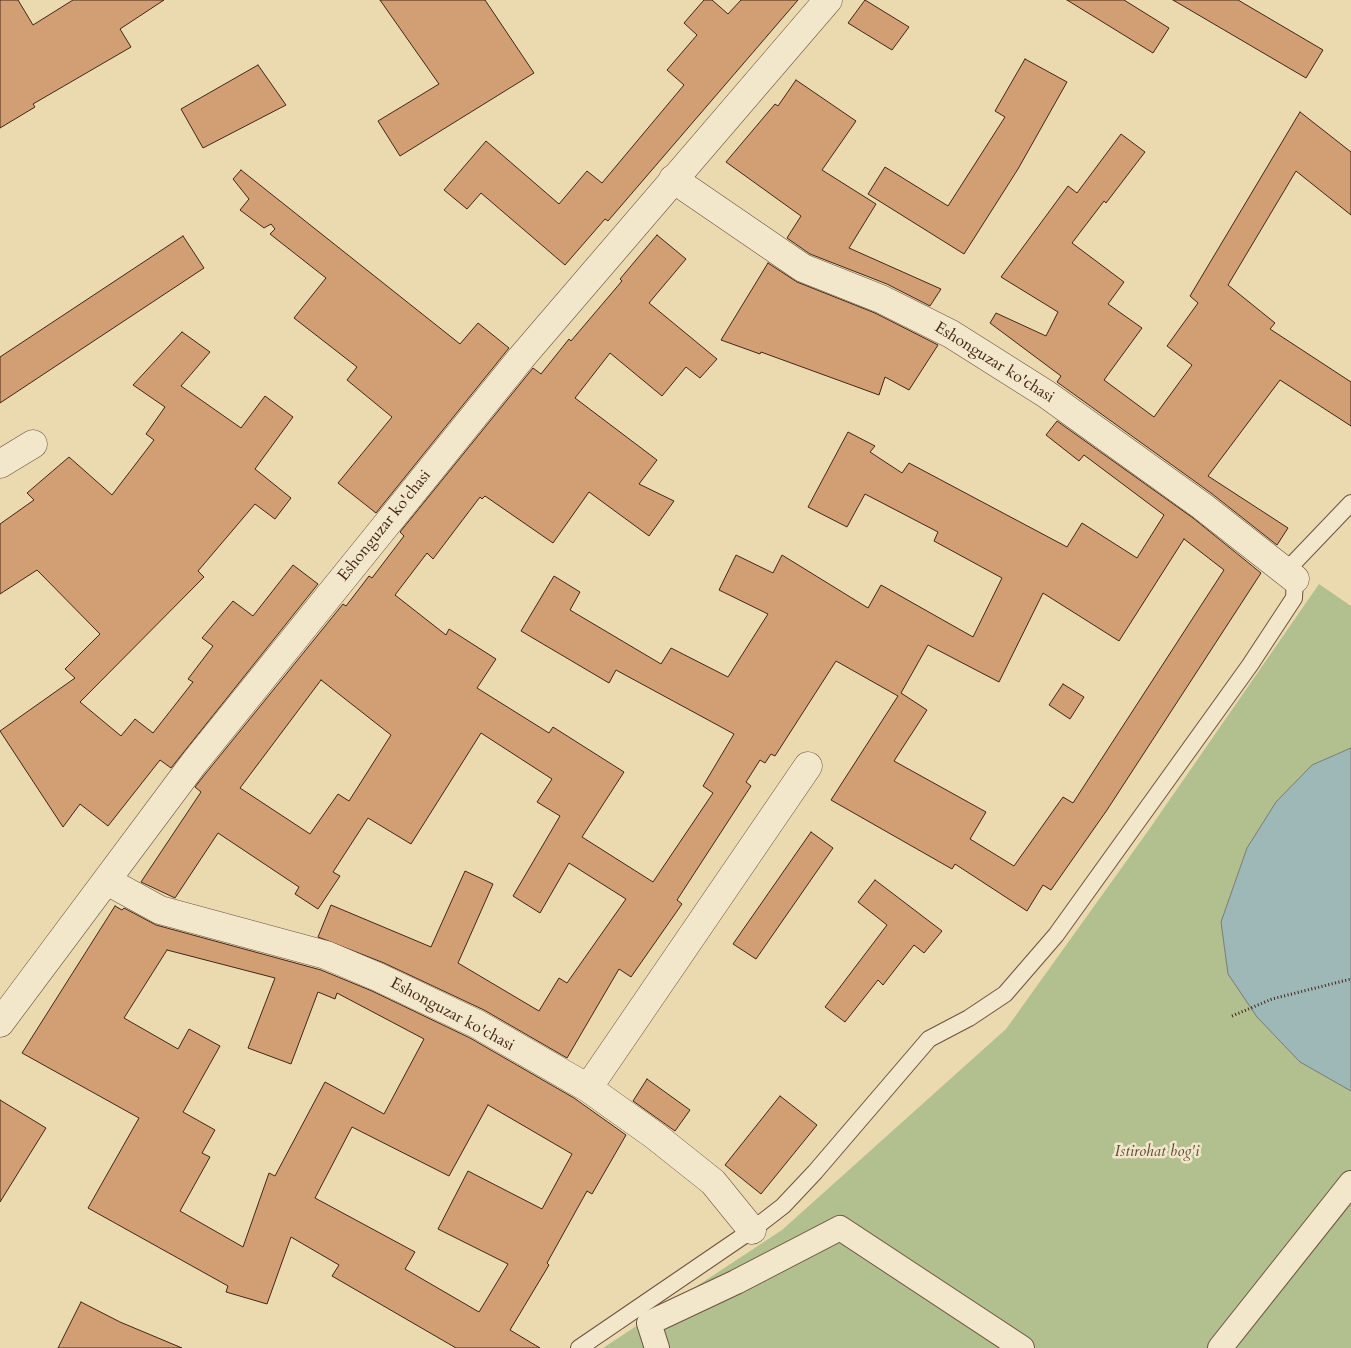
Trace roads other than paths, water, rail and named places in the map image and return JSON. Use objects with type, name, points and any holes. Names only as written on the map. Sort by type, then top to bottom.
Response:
[{"type":"street","name":"Eshonguzar ko'chasi","points":[[0,1023],[225,724],[521,358],[828,0]]},
{"type":"street","name":"Eshonguzar ko'chasi","points":[[674,179],[803,268],[881,299],[951,334],[1046,394],[1202,506],[1290,575]]},
{"type":"street","points":[[0,464],[33,444]]},
{"type":"street","points":[[588,1088],[808,766]]},
{"type":"street","name":"Eshonguzar ko'chasi","points":[[107,881],[160,910],[326,955],[378,977],[477,1024],[588,1088],[654,1135],[713,1182],[752,1230]]},
{"type":"street","points":[[1220,1348],[1351,1183]]},
{"type":"street","points":[[657,1348],[649,1323],[736,1282],[840,1228],[1022,1348]]},
{"type":"lane","points":[[579,1348],[752,1230],[783,1206],[815,1172],[930,1039],[969,1018],[1005,994],[1056,935],[1255,657],[1294,598],[1290,575],[1348,511]]},
{"type":"water","points":[[1351,748],[1351,1091],[1300,1062],[1257,1017],[1228,974],[1221,922],[1247,848],[1276,802],[1312,765]]},
{"type":"park label","name":"Istirohat bog'i","points":[[1157,1152]]}]
